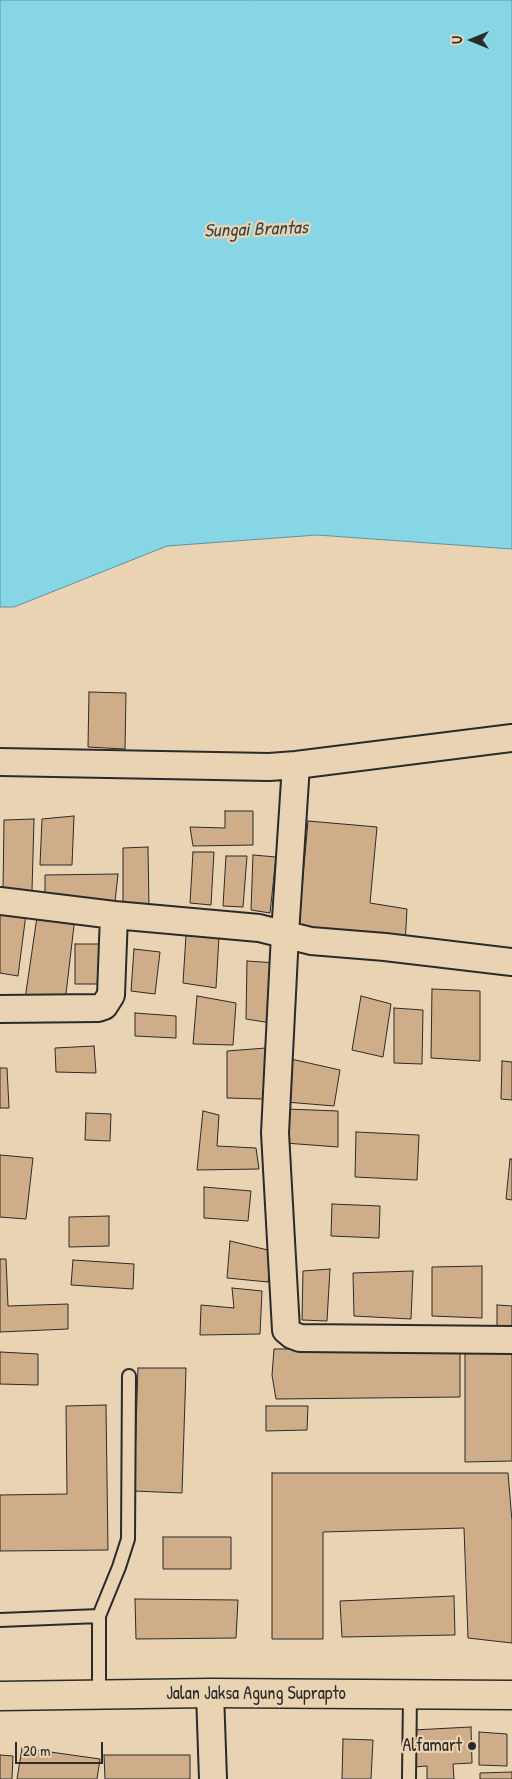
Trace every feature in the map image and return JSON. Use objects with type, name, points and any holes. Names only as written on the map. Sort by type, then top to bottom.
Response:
[{"type":"main road","name":"Jalan Jaksa Agung Suprapto","points":[[0,1696],[210,1692],[512,1696]]},
{"type":"street","points":[[0,762],[269,767],[512,738]]},
{"type":"street","points":[[296,765],[275,1133],[286,1330],[292,1336],[300,1338],[512,1340]]},
{"type":"street","points":[[0,901],[114,915],[259,928],[311,941],[385,947],[512,962]]},
{"type":"street","points":[[0,1009],[98,1008],[104,1006],[111,995],[114,915]]},
{"type":"street","points":[[210,1692],[212,1779]]},
{"type":"lane","points":[[100,1694],[98,1616],[119,1567],[128,1539],[128,1376]]},
{"type":"lane","points":[[0,1620],[98,1616]]},
{"type":"lane","points":[[409,1779],[410,1695]]},
{"type":"water","name":"Sungai Brantas","points":[[0,0],[512,0],[512,549],[317,535],[167,546],[14,607],[0,607]]},
{"type":"building","points":[[89,692],[126,693],[125,749],[88,747]]},
{"type":"building","points":[[225,811],[253,811],[253,845],[193,846],[190,827],[225,828]]},
{"type":"building","points":[[74,816],[72,865],[40,865],[42,819]]},
{"type":"building","points":[[34,819],[32,891],[3,891],[4,820]]},
{"type":"building","points":[[308,821],[377,827],[370,903],[407,909],[405,945],[298,931]]},
{"type":"building","points":[[148,847],[149,908],[123,908],[123,848]]},
{"type":"building","points":[[193,852],[214,852],[211,905],[190,903]]},
{"type":"building","points":[[253,855],[276,857],[270,913],[251,910]]},
{"type":"building","points":[[226,856],[247,856],[243,907],[223,906]]},
{"type":"building","points":[[118,874],[115,902],[45,899],[45,875]]},
{"type":"building","points":[[0,910],[26,914],[18,976],[0,973]]},
{"type":"building","points":[[37,917],[75,917],[65,1002],[25,999]]},
{"type":"building","points":[[186,935],[219,937],[216,988],[183,983]]},
{"type":"building","points":[[75,944],[104,944],[105,984],[75,984]]},
{"type":"building","points":[[134,949],[160,952],[155,994],[131,991]]},
{"type":"building","points":[[247,961],[276,963],[271,1023],[246,1019]]},
{"type":"building","points":[[432,989],[480,991],[480,1061],[431,1058]]},
{"type":"building","points":[[197,996],[236,1003],[233,1045],[193,1044]]},
{"type":"building","points":[[361,996],[391,1004],[383,1057],[352,1050]]},
{"type":"building","points":[[394,1008],[423,1010],[422,1064],[394,1063]]},
{"type":"building","points":[[135,1013],[176,1016],[176,1038],[135,1036]]},
{"type":"building","points":[[94,1046],[96,1073],[56,1072],[55,1048]]},
{"type":"building","points":[[266,1048],[263,1099],[227,1098],[227,1051]]},
{"type":"building","points":[[291,1059],[340,1070],[334,1106],[286,1102]]},
{"type":"building","points":[[502,1061],[512,1062],[512,1100],[501,1099]]},
{"type":"building","points":[[0,1068],[7,1068],[9,1108],[0,1108]]},
{"type":"building","points":[[286,1109],[338,1111],[338,1147],[285,1143]]},
{"type":"building","points":[[203,1111],[219,1115],[217,1146],[256,1148],[259,1169],[197,1170]]},
{"type":"building","points":[[86,1113],[111,1114],[110,1141],[85,1140]]},
{"type":"building","points":[[356,1132],[419,1135],[417,1180],[355,1177]]},
{"type":"building","points":[[0,1155],[33,1158],[26,1219],[0,1217]]},
{"type":"building","points":[[510,1159],[512,1159],[512,1200],[506,1199]]},
{"type":"building","points":[[204,1187],[251,1191],[248,1221],[204,1218]]},
{"type":"building","points":[[332,1204],[380,1206],[379,1238],[331,1236]]},
{"type":"building","points":[[109,1216],[109,1246],[69,1247],[69,1217]]},
{"type":"building","points":[[230,1241],[272,1251],[268,1282],[227,1278]]},
{"type":"building","points":[[0,1259],[6,1259],[8,1306],[68,1304],[68,1329],[0,1332]]},
{"type":"building","points":[[73,1260],[134,1264],[133,1289],[71,1285]]},
{"type":"building","points":[[482,1266],[482,1318],[432,1316],[432,1267]]},
{"type":"building","points":[[330,1269],[327,1321],[302,1320],[303,1271]]},
{"type":"building","points":[[413,1271],[411,1319],[354,1316],[353,1273]]},
{"type":"building","points":[[232,1288],[262,1291],[260,1334],[200,1335],[201,1305],[234,1308]]},
{"type":"building","points":[[497,1305],[512,1306],[512,1329],[497,1328]]},
{"type":"building","points":[[460,1348],[460,1397],[276,1399],[272,1375],[274,1349]]},
{"type":"building","points":[[512,1350],[512,1461],[465,1462],[465,1351]]},
{"type":"building","points":[[0,1352],[38,1354],[38,1385],[0,1384]]},
{"type":"building","points":[[138,1368],[186,1368],[182,1493],[134,1491]]},
{"type":"building","points":[[106,1405],[108,1550],[0,1551],[0,1495],[67,1494],[66,1406]]},
{"type":"building","points":[[266,1406],[308,1406],[307,1430],[266,1431]]},
{"type":"building","points":[[272,1473],[508,1473],[512,1521],[512,1643],[468,1638],[464,1528],[323,1532],[323,1639],[272,1639]]},
{"type":"building","points":[[163,1537],[231,1537],[231,1569],[163,1569]]},
{"type":"building","points":[[454,1596],[455,1635],[342,1637],[340,1601]]},
{"type":"building","points":[[135,1599],[238,1600],[236,1638],[136,1639]]},
{"type":"building","points":[[471,1727],[472,1763],[453,1764],[454,1779],[427,1779],[427,1766],[414,1767],[413,1730]]},
{"type":"building","points":[[479,1732],[507,1734],[507,1766],[479,1765]]},
{"type":"building","points":[[343,1739],[373,1740],[371,1779],[342,1779]]},
{"type":"building","points":[[22,1748],[100,1759],[97,1779],[17,1779]]},
{"type":"building","points":[[0,1755],[13,1756],[12,1779],[0,1779]]},
{"type":"building","points":[[104,1755],[190,1755],[190,1779],[105,1779]]},
{"type":"building","points":[[512,1772],[512,1779],[480,1779],[480,1773]]},
{"type":"place","name":"Alfamart","points":[[472,1746]]}]
